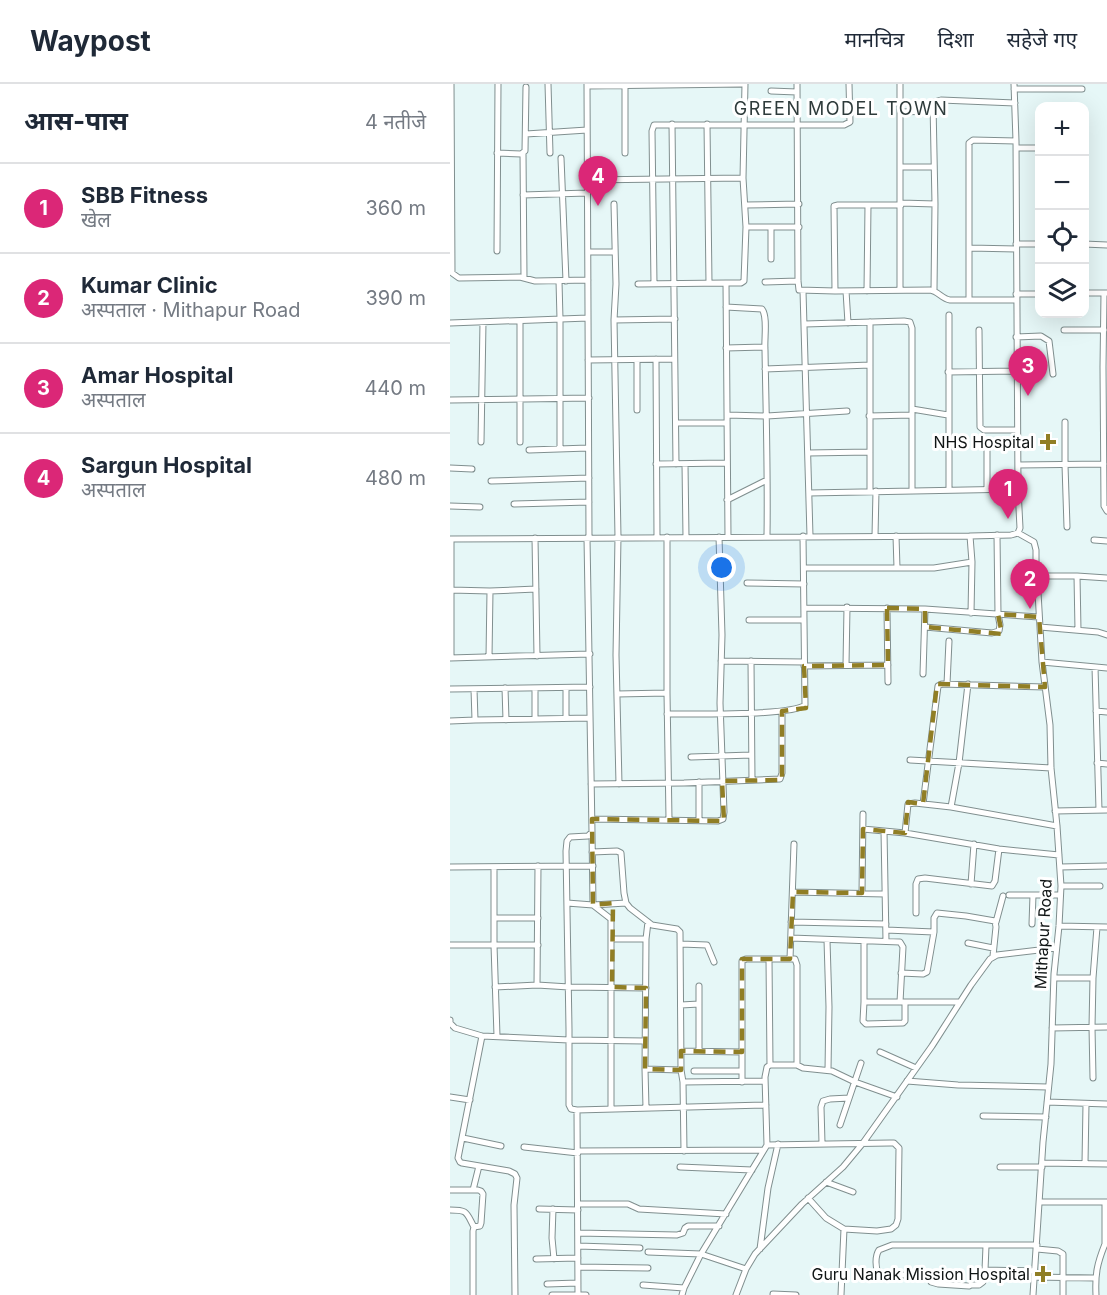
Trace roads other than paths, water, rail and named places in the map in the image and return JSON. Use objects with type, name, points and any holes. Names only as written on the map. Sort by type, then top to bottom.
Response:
[{"type":"street","points":[[451,84],[452,273],[459,278],[524,278],[535,281],[588,280]]},
{"type":"street","points":[[497,251],[498,84]]},
{"type":"street","points":[[548,84],[550,153]]},
{"type":"street","points":[[593,905],[588,538],[587,85],[743,84],[745,280],[726,283],[638,284]]},
{"type":"street","points":[[798,84],[799,289],[803,291],[934,290],[946,300],[1035,295]]},
{"type":"street","points":[[654,284],[653,127],[672,124],[848,124],[850,120],[849,84]]},
{"type":"street","points":[[900,84],[900,290]]},
{"type":"street","points":[[625,85],[625,153]]},
{"type":"street","points":[[524,278],[523,153],[526,134],[526,87]]},
{"type":"street","points":[[590,654],[450,658],[450,539],[970,536],[1018,533],[1020,528],[1016,371],[1014,87],[1082,89]]},
{"type":"street","points":[[771,92],[797,92]]},
{"type":"street","points":[[934,290],[934,102],[941,100],[1015,103]]},
{"type":"street","points":[[900,112],[933,111]]},
{"type":"street","points":[[672,124],[676,464]]},
{"type":"street","points":[[707,124],[709,283]]},
{"type":"street","points":[[526,134],[587,130]]},
{"type":"street","points":[[969,300],[969,143],[973,140],[1016,141]]},
{"type":"street","points":[[1016,148],[1035,148]]},
{"type":"street","points":[[497,153],[523,153]]},
{"type":"street","points":[[561,158],[566,281]]},
{"type":"street","points":[[900,167],[934,167]]},
{"type":"street","points":[[587,180],[743,178]]},
{"type":"street","points":[[523,195],[587,193]]},
{"type":"street","points":[[614,204],[618,537],[616,655],[620,784]]},
{"type":"street","points":[[745,205],[799,204]]},
{"type":"street","points":[[835,291],[834,206],[935,204]]},
{"type":"street","points":[[867,291],[868,205]]},
{"type":"street","points":[[746,227],[799,227]]},
{"type":"street","points":[[771,227],[771,259]]},
{"type":"street","points":[[970,248],[1035,244]]},
{"type":"street","points":[[1089,244],[1107,245]]},
{"type":"street","points":[[588,252],[615,252]]},
{"type":"street","points":[[765,282],[798,280]]},
{"type":"street","points":[[559,281],[560,449]]},
{"type":"street","points":[[726,283],[728,537]]},
{"type":"street","points":[[803,291],[810,536]]},
{"type":"street","points":[[846,291],[848,323]]},
{"type":"street","points":[[1089,293],[1106,293],[1104,506],[1107,511]]},
{"type":"street","points":[[726,307],[758,308],[764,311],[767,537]]},
{"type":"street","points":[[949,315],[949,490]]},
{"type":"street","points":[[450,322],[588,318]]},
{"type":"street","points":[[614,320],[675,320]]},
{"type":"street","points":[[520,321],[520,442]]},
{"type":"street","points":[[481,442],[483,322]]},
{"type":"street","points":[[870,322],[869,416],[875,536]]},
{"type":"street","points":[[805,324],[910,322],[912,491]]},
{"type":"street","points":[[979,330],[980,427],[984,430],[1017,430]]},
{"type":"street","points":[[1065,330],[1104,330]]},
{"type":"street","points":[[1016,337],[1041,336],[1049,341],[1053,374]]},
{"type":"street","points":[[726,348],[765,346]]},
{"type":"street","points":[[656,359],[657,537]]},
{"type":"street","points":[[588,360],[674,359]]},
{"type":"street","points":[[637,360],[637,410]]},
{"type":"street","points":[[765,369],[870,365]]},
{"type":"street","points":[[948,372],[1016,371]]},
{"type":"street","points":[[450,400],[589,398]]},
{"type":"street","points":[[727,415],[767,416],[847,411]]},
{"type":"street","points":[[869,416],[912,412],[948,415]]},
{"type":"street","points":[[1065,422],[1067,527]]},
{"type":"street","points":[[676,423],[727,423]]},
{"type":"street","points":[[987,446],[987,489]]},
{"type":"street","points":[[529,450],[588,448]]},
{"type":"street","points":[[808,453],[870,452]]},
{"type":"street","points":[[656,464],[727,464]]},
{"type":"street","points":[[685,464],[686,537]]},
{"type":"street","points":[[1018,465],[1104,464]]},
{"type":"street","points":[[450,468],[472,469]]},
{"type":"street","points":[[491,481],[589,478]]},
{"type":"street","points":[[727,500],[767,480]]},
{"type":"street","points":[[809,493],[1018,489]]},
{"type":"street","points":[[514,504],[589,502]]},
{"type":"street","points":[[450,506],[480,507]]},
{"type":"street","name":"Mithapur Road","points":[[1018,533],[1034,542],[1036,550],[1042,662],[1050,725],[1051,768],[1061,886],[1033,1295]]},
{"type":"street","points":[[925,627],[992,633],[999,631],[997,535]]},
{"type":"street","points":[[668,714],[782,711],[805,705],[803,536]]},
{"type":"street","points":[[896,536],[897,568]]},
{"type":"street","points":[[970,536],[971,613]]},
{"type":"street","points":[[667,537],[669,819]]},
{"type":"street","points":[[592,819],[718,821],[723,819],[719,537]]},
{"type":"street","points":[[535,538],[537,656]]},
{"type":"street","points":[[1094,540],[1107,541]]},
{"type":"street","points":[[804,568],[942,567],[972,562]]},
{"type":"street","points":[[1037,575],[1107,578]]},
{"type":"street","points":[[1077,576],[1078,630]]},
{"type":"street","points":[[747,583],[804,584]]},
{"type":"street","points":[[451,590],[536,589]]},
{"type":"street","points":[[489,657],[490,591]]},
{"type":"street","points":[[846,665],[847,607]]},
{"type":"street","points":[[805,608],[925,609],[1039,617]]},
{"type":"street","points":[[887,608],[888,682]]},
{"type":"street","points":[[923,674],[925,609]]},
{"type":"street","points":[[749,620],[804,620]]},
{"type":"street","points":[[1040,627],[1098,632],[1107,635]]},
{"type":"street","points":[[947,684],[949,641]]},
{"type":"street","points":[[721,661],[888,665]]},
{"type":"street","points":[[751,662],[752,780]]},
{"type":"street","points":[[1042,662],[1107,668]]},
{"type":"street","points":[[1095,667],[1099,810]]},
{"type":"street","points":[[923,804],[939,684],[1045,687]]},
{"type":"street","points":[[951,807],[968,684]]},
{"type":"street","points":[[450,689],[590,687]]},
{"type":"street","points":[[505,688],[506,720]]},
{"type":"street","points":[[535,688],[535,719]]},
{"type":"street","points":[[566,688],[566,718]]},
{"type":"street","points":[[474,689],[475,720]]},
{"type":"street","points":[[617,694],[667,693]]},
{"type":"street","points":[[591,784],[778,780],[781,778],[782,711]]},
{"type":"street","points":[[1096,711],[1107,712]]},
{"type":"street","points":[[450,721],[590,718]]},
{"type":"street","points":[[692,757],[752,755]]},
{"type":"street","points":[[910,760],[1051,768]]},
{"type":"street","points":[[1097,763],[1107,764]]},
{"type":"street","points":[[699,782],[699,820]]},
{"type":"street","points":[[904,833],[910,803],[951,807],[1057,826]]},
{"type":"street","points":[[1055,811],[1107,810]]},
{"type":"street","points":[[862,893],[863,814]]},
{"type":"street","points":[[863,829],[904,833],[999,849],[1059,855]]},
{"type":"street","points":[[884,831],[886,941]]},
{"type":"street","points":[[592,832],[588,836],[569,838],[566,845],[569,1105],[577,1110],[766,1105]]},
{"type":"street","points":[[790,958],[794,843]]},
{"type":"street","points":[[971,884],[974,844]]},
{"type":"street","points":[[916,913],[918,879],[989,886],[995,884],[999,849]]},
{"type":"street","points":[[592,852],[617,851],[621,853],[626,903],[648,922],[656,926],[679,929],[681,933],[681,1070],[684,1150]]},
{"type":"street","points":[[537,985],[538,866]]},
{"type":"street","points":[[450,867],[592,866]]},
{"type":"street","points":[[1060,867],[1106,866]]},
{"type":"street","points":[[494,867],[494,945],[498,1036]]},
{"type":"street","points":[[1061,886],[1100,886]]},
{"type":"street","points":[[793,892],[885,894]]},
{"type":"street","points":[[1032,924],[1033,895]]},
{"type":"street","points":[[736,1295],[746,1269],[760,1249],[808,1198],[843,1167],[863,1143],[993,956],[996,922],[1006,896],[1060,895]]},
{"type":"street","points":[[567,903],[593,905],[626,903]]},
{"type":"street","points":[[611,1109],[611,919],[613,903]]},
{"type":"street","points":[[593,905],[611,919]]},
{"type":"street","points":[[902,973],[923,974],[927,972],[934,918],[937,914],[966,916],[996,922]]},
{"type":"street","points":[[494,918],[538,918]]},
{"type":"street","points":[[646,1108],[646,939],[648,922]]},
{"type":"street","points":[[791,922],[934,932]]},
{"type":"street","points":[[1059,926],[1107,927]]},
{"type":"street","points":[[1093,1078],[1093,978],[1097,927]]},
{"type":"street","points":[[791,938],[886,941],[902,944],[902,1002],[905,1021],[903,1023],[866,1024],[863,1021],[864,941]]},
{"type":"street","points":[[611,939],[646,939]]},
{"type":"street","points":[[827,940],[828,1070]]},
{"type":"street","points":[[681,944],[708,945],[714,962]]},
{"type":"street","points":[[968,944],[993,948]]},
{"type":"street","points":[[450,945],[538,945]]},
{"type":"street","points":[[993,956],[1056,948]]},
{"type":"street","points":[[682,1295],[701,1254],[765,1148],[765,1081],[766,1069],[770,1065],[770,958]]},
{"type":"street","points":[[742,1082],[742,961],[746,959],[790,958],[797,962],[797,1065]]},
{"type":"street","points":[[1054,978],[1093,978]]},
{"type":"street","points":[[495,987],[537,985],[646,988]]},
{"type":"street","points":[[699,986],[699,1051]]},
{"type":"street","points":[[864,1002],[960,1002]]},
{"type":"street","points":[[681,1005],[699,1004]]},
{"type":"street","points":[[450,1020],[457,1029]]},
{"type":"street","points":[[1052,1028],[1107,1027]]},
{"type":"street","points":[[450,1028],[482,1036],[645,1041]]},
{"type":"street","points":[[482,1036],[459,1160],[462,1163],[513,1172],[517,1178],[514,1205],[514,1295]]},
{"type":"street","points":[[681,1051],[742,1052]]},
{"type":"street","points":[[880,1052],[916,1068]]},
{"type":"street","points":[[840,1125],[861,1064]]},
{"type":"street","points":[[770,1065],[797,1065],[803,1068],[828,1070],[897,1097]]},
{"type":"street","points":[[645,1069],[681,1070]]},
{"type":"street","points":[[694,1071],[742,1071]]},
{"type":"street","points":[[683,1082],[765,1081]]},
{"type":"street","points":[[907,1081],[958,1085],[1048,1087]]},
{"type":"street","points":[[450,1097],[470,1100]]},
{"type":"street","points":[[822,1143],[821,1107],[823,1101],[849,1098]]},
{"type":"street","points":[[1047,1102],[1107,1104]]},
{"type":"street","points":[[1085,1163],[1086,1104]]},
{"type":"street","points":[[577,1110],[578,1295]]},
{"type":"street","points":[[983,1116],[1046,1117]]},
{"type":"street","points":[[463,1138],[501,1146]]},
{"type":"street","points":[[524,1147],[578,1152],[765,1148],[778,1144],[890,1143],[899,1148],[898,1222],[891,1229],[844,1229],[826,1218],[808,1198]]},
{"type":"street","points":[[760,1249],[768,1188],[778,1144]]},
{"type":"street","points":[[1000,1167],[1107,1164]]},
{"type":"street","points":[[473,1190],[479,1166]]},
{"type":"street","points":[[680,1167],[752,1170]]},
{"type":"street","points":[[826,1182],[853,1192]]},
{"type":"street","points":[[450,1190],[473,1190],[481,1191],[483,1194],[481,1223],[480,1226],[474,1227]]},
{"type":"street","points":[[1040,1202],[1106,1202],[1106,1244],[1097,1262],[1096,1295]]},
{"type":"street","points":[[539,1209],[624,1203],[639,1209],[726,1214]]},
{"type":"street","points":[[553,1209],[554,1259]]},
{"type":"street","points":[[450,1210],[466,1212],[474,1227],[473,1295]]},
{"type":"street","points":[[578,1233],[677,1235],[688,1226],[719,1226]]},
{"type":"street","points":[[841,1295],[844,1229]]},
{"type":"street","points":[[986,1246],[985,1270],[981,1284],[968,1289],[933,1283],[928,1275],[879,1274],[876,1269],[877,1252],[892,1245],[986,1246],[1037,1247],[1061,1252],[1063,1256],[1063,1295]]},
{"type":"street","points":[[578,1246],[640,1248]]},
{"type":"street","points":[[648,1252],[701,1254],[746,1269]]},
{"type":"street","points":[[536,1259],[578,1258]]},
{"type":"street","points":[[578,1267],[648,1268]]},
{"type":"street","points":[[985,1270],[1062,1278],[1095,1278]]},
{"type":"street","points":[[547,1284],[578,1283]]},
{"type":"street","points":[[643,1285],[684,1288]]},
{"type":"street","points":[[773,1294],[796,1295]]},
{"type":"street","points":[[552,1295],[586,1295]]},
{"type":"place","name":"Sargun Hospital","points":[[598,206]]},
{"type":"place","name":"Amar Hospital","points":[[1028,396]]},
{"type":"place","name":"NHS Hospital","points":[[1048,442]]},
{"type":"place","name":"SBB Fitness","points":[[1008,519]]},
{"type":"place","name":"Kumar Clinic","points":[[1030,609]]},
{"type":"place","name":"Guru Nanak Mission Hospital","points":[[1043,1274]]},
{"type":"district","name":"GREEN MODEL TOWN","points":[[841,109]]}]
